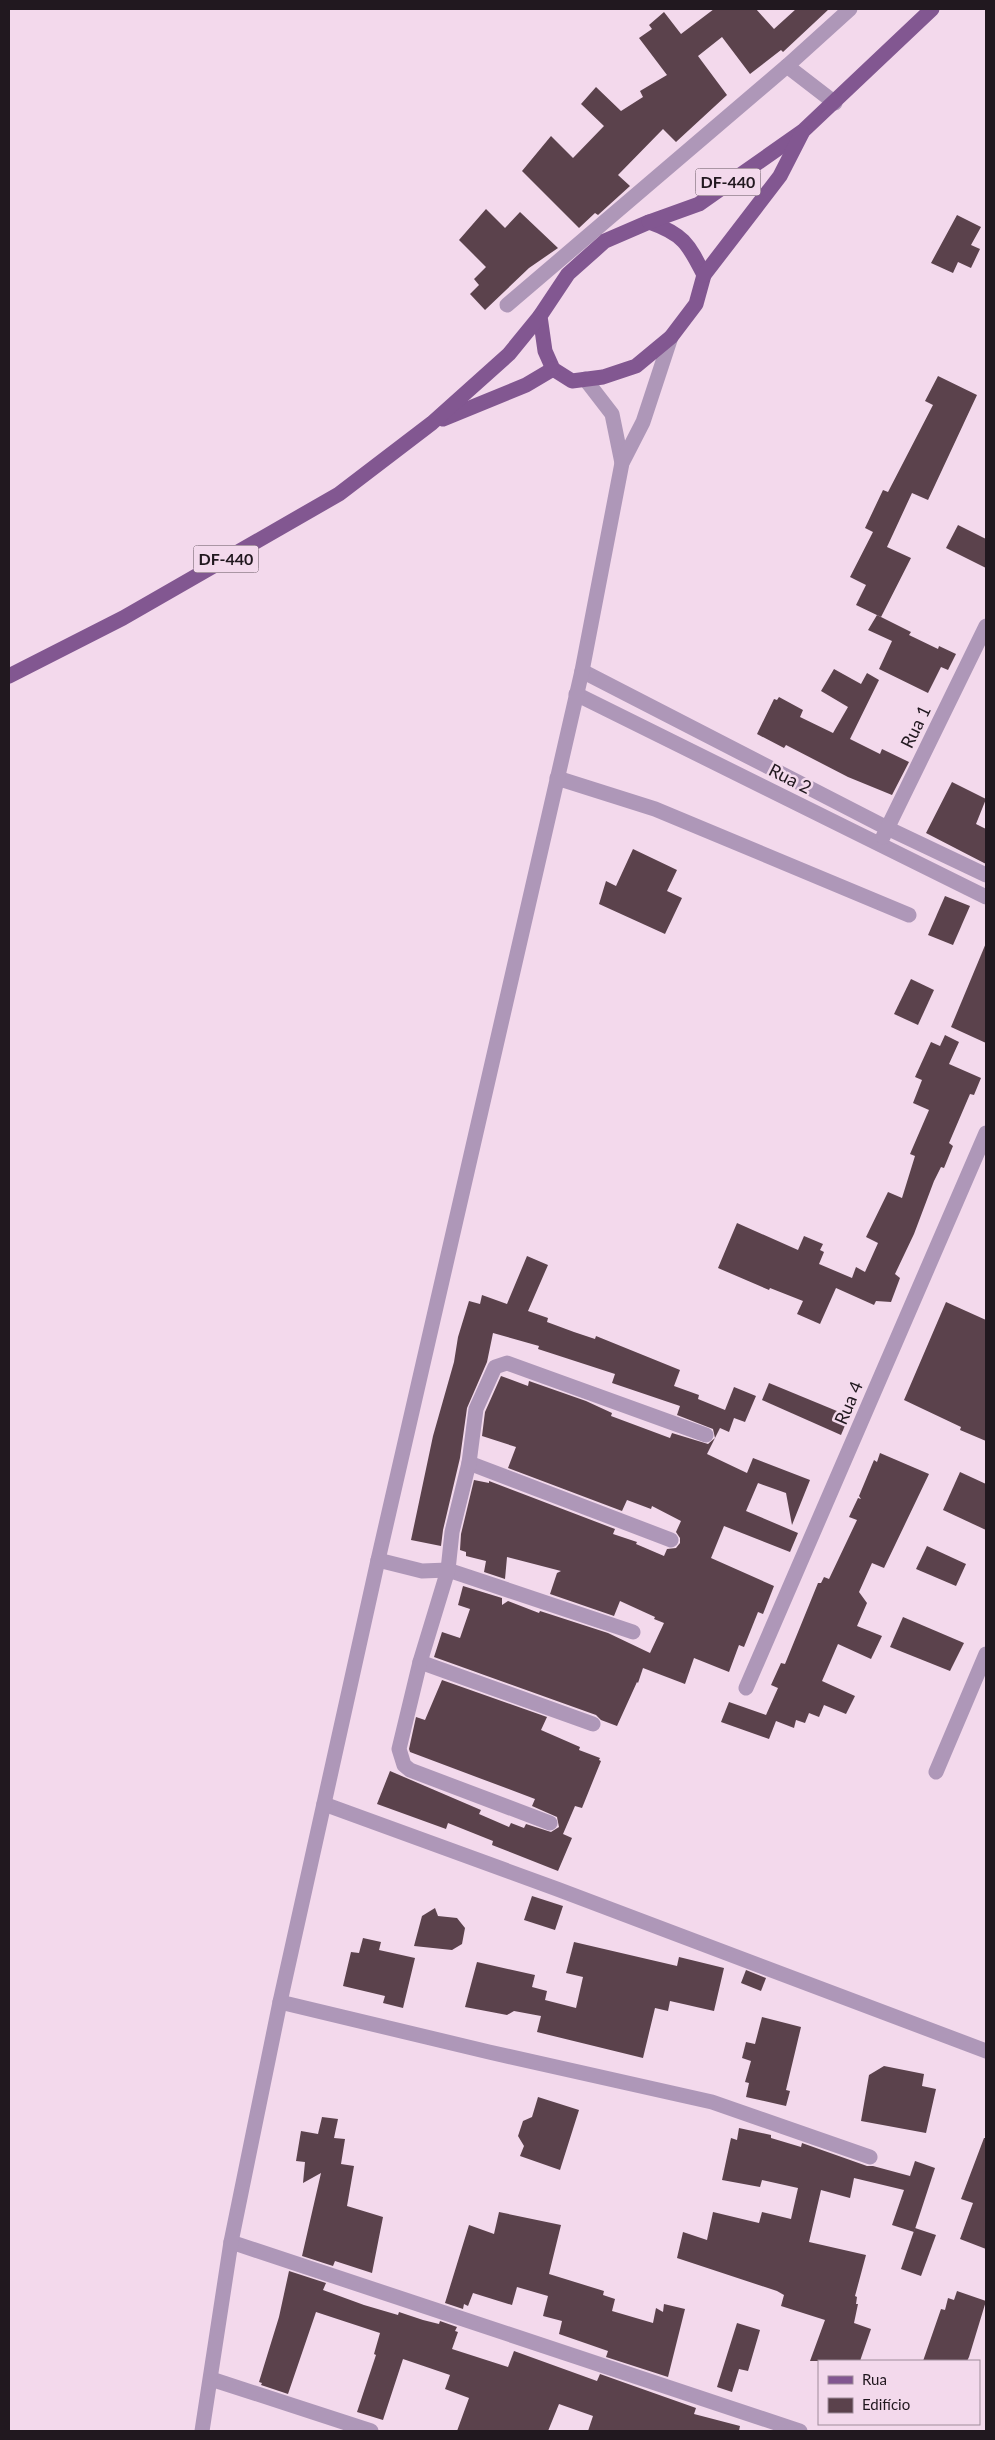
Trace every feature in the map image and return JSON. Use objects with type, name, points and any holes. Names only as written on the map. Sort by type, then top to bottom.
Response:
[{"type":"main road","name":"DF-440","points":[[649,222],[699,204],[802,131],[932,9]]},
{"type":"main road","name":"DF-440","points":[[704,275],[780,176],[802,131]]},
{"type":"main road","points":[[649,222],[673,231],[692,250],[704,275],[696,304],[670,337],[636,366],[603,377],[572,381],[553,369],[545,351],[540,316],[568,274],[605,241],[649,222]]},
{"type":"main road","name":"DF-440","points":[[9,676],[122,618],[339,494],[432,423],[509,354],[540,316]]},
{"type":"main road","name":"DF-440","points":[[432,423],[526,385],[553,369]]},
{"type":"street","points":[[508,305],[787,66],[850,9]]},
{"type":"street","points":[[787,66],[835,102]]},
{"type":"street","points":[[202,2431],[231,2242],[280,2002],[378,1560],[582,671],[622,463],[643,422],[670,337]]},
{"type":"street","points":[[585,379],[612,414],[622,463]]},
{"type":"street","name":"Rua 1","points":[[879,845],[986,626]]},
{"type":"street","name":"Rua 2","points":[[582,671],[887,828],[982,874]]},
{"type":"street","name":"Rua 2","points":[[576,694],[986,897]]},
{"type":"street","points":[[720,765],[729,747]]},
{"type":"street","points":[[557,778],[655,809],[908,914]]},
{"type":"street","points":[[968,888],[982,874]]},
{"type":"street","name":"Rua 4","points":[[746,1688],[986,1133]]},
{"type":"street","points":[[550,1823],[424,1776],[404,1765],[399,1749],[420,1662],[448,1570],[452,1532],[469,1462],[476,1409],[495,1367],[507,1363],[706,1436]]},
{"type":"street","points":[[469,1462],[671,1540]]},
{"type":"street","points":[[378,1560],[422,1571],[448,1570],[633,1632]]},
{"type":"street","points":[[936,1772],[986,1654]]},
{"type":"street","points":[[420,1662],[593,1724]]},
{"type":"street","points":[[324,1804],[557,1889],[986,2051]]},
{"type":"street","points":[[280,2002],[489,2052],[712,2102],[870,2157]]},
{"type":"street","points":[[231,2242],[800,2431]]},
{"type":"street","points":[[211,2379],[371,2431]]},
{"type":"building","points":[[714,9],[756,9],[774,29],[796,9],[829,9],[783,52],[781,50],[750,74],[722,37],[698,56],[727,95],[676,142],[663,129],[618,175],[630,186],[598,215],[595,213],[579,228],[522,171],[551,136],[573,158],[604,126],[581,104],[596,87],[621,111],[643,97],[640,91],[667,75],[639,38],[652,29],[649,25],[664,12],[681,34]]},
{"type":"building","points":[[486,209],[505,228],[520,212],[558,248],[529,268],[485,310],[470,294],[479,285],[474,279],[486,267],[459,240]]},
{"type":"building","points":[[957,215],[981,227],[971,245],[980,249],[971,268],[958,262],[953,273],[931,263]]},
{"type":"building","points":[[938,376],[977,395],[928,500],[912,493],[887,547],[911,558],[881,617],[856,605],[866,585],[850,577],[873,532],[865,528],[883,490],[888,492],[933,405],[925,401]]},
{"type":"building","points":[[958,525],[986,539],[986,568],[946,548]]},
{"type":"building","points":[[877,615],[911,632],[909,635],[938,649],[939,646],[956,654],[948,670],[941,667],[928,693],[879,669],[892,641],[868,630]]},
{"type":"building","points":[[834,669],[861,684],[867,673],[879,680],[850,739],[880,754],[882,749],[909,762],[892,795],[848,777],[786,745],[784,748],[757,734],[774,699],[777,700],[779,697],[803,710],[800,717],[833,733],[848,707],[821,691]]},
{"type":"building","points":[[952,782],[986,799],[976,824],[986,829],[986,864],[926,833]]},
{"type":"building","points":[[633,849],[677,870],[667,891],[682,898],[665,934],[599,904],[606,881],[616,886]]},
{"type":"building","points":[[945,896],[970,906],[953,945],[928,935]]},
{"type":"building","points":[[986,943],[986,1043],[951,1027]]},
{"type":"building","points":[[911,979],[934,990],[918,1025],[894,1014]]},
{"type":"building","points":[[945,1035],[959,1042],[949,1064],[981,1078],[974,1095],[970,1094],[949,1143],[953,1146],[944,1168],[941,1167],[934,1181],[914,1234],[895,1274],[900,1278],[891,1302],[876,1301],[874,1305],[836,1288],[820,1324],[797,1314],[803,1301],[770,1288],[769,1290],[718,1268],[737,1223],[798,1250],[804,1236],[823,1244],[820,1250],[824,1252],[819,1264],[852,1278],[856,1267],[865,1272],[878,1243],[866,1237],[888,1192],[902,1198],[915,1156],[910,1154],[929,1110],[913,1103],[922,1080],[915,1077],[931,1042],[940,1046]]},
{"type":"building","points":[[527,1256],[548,1265],[528,1311],[548,1318],[547,1322],[595,1339],[596,1336],[680,1370],[674,1386],[699,1395],[698,1399],[725,1410],[734,1387],[756,1396],[745,1422],[734,1418],[729,1432],[720,1428],[715,1438],[713,1429],[677,1415],[680,1406],[612,1383],[615,1374],[538,1349],[539,1346],[493,1333],[487,1362],[467,1408],[460,1458],[441,1546],[411,1540],[433,1436],[469,1301],[480,1304],[482,1295],[507,1304]]},
{"type":"building","points":[[946,1302],[986,1320],[986,1441],[960,1430],[961,1427],[904,1400]]},
{"type":"building","points":[[501,1376],[528,1386],[529,1381],[586,1401],[612,1413],[611,1416],[670,1438],[672,1433],[708,1444],[715,1438],[707,1454],[747,1473],[753,1458],[810,1480],[792,1525],[786,1493],[758,1483],[746,1511],[798,1533],[790,1552],[724,1526],[711,1558],[774,1586],[763,1614],[758,1612],[744,1647],[739,1645],[729,1672],[694,1658],[685,1684],[643,1668],[638,1683],[617,1726],[601,1720],[596,1715],[434,1657],[442,1632],[460,1638],[470,1609],[458,1605],[463,1586],[502,1598],[502,1605],[508,1601],[539,1613],[540,1611],[608,1633],[650,1653],[664,1623],[620,1601],[614,1616],[550,1594],[557,1573],[561,1571],[507,1557],[505,1579],[484,1572],[486,1561],[466,1556],[466,1552],[460,1550],[461,1534],[474,1480],[489,1483],[489,1481],[615,1529],[613,1534],[637,1542],[636,1544],[664,1556],[667,1549],[676,1548],[680,1543],[680,1538],[676,1532],[681,1521],[652,1506],[651,1509],[627,1500],[622,1511],[508,1468],[516,1447],[482,1436],[485,1412]]},
{"type":"building","points":[[769,1383],[849,1416],[841,1435],[762,1400]]},
{"type":"building","points":[[880,1453],[929,1474],[884,1568],[872,1563],[859,1592],[867,1603],[857,1626],[882,1636],[871,1659],[838,1644],[822,1681],[855,1696],[846,1714],[824,1705],[819,1717],[809,1713],[805,1723],[796,1720],[794,1728],[776,1721],[769,1739],[721,1722],[729,1702],[766,1715],[778,1688],[771,1685],[781,1663],[785,1664],[818,1583],[821,1583],[824,1577],[829,1579],[857,1520],[849,1517],[858,1498],[861,1499],[859,1496],[874,1460],[877,1462]]},
{"type":"building","points":[[960,1472],[986,1484],[986,1530],[943,1510]]},
{"type":"building","points":[[927,1546],[966,1564],[956,1586],[916,1569]]},
{"type":"building","points":[[903,1617],[964,1643],[950,1671],[890,1647]]},
{"type":"building","points":[[442,1680],[547,1717],[541,1730],[580,1747],[579,1750],[600,1758],[599,1760],[601,1761],[582,1808],[575,1806],[563,1834],[572,1838],[558,1871],[492,1845],[493,1841],[448,1823],[446,1829],[377,1804],[390,1771],[481,1810],[479,1814],[509,1827],[511,1823],[524,1828],[526,1824],[551,1832],[559,1827],[557,1817],[532,1806],[535,1799],[410,1752],[416,1717],[425,1720]]},
{"type":"building","points":[[532,1896],[563,1906],[555,1930],[524,1920]]},
{"type":"building","points":[[435,1908],[438,1916],[457,1918],[465,1928],[462,1944],[452,1950],[414,1946],[422,1916]]},
{"type":"building","points":[[363,1938],[381,1942],[379,1950],[415,1958],[403,2008],[383,2003],[385,1996],[343,1986],[351,1952],[359,1953]]},
{"type":"building","points":[[574,1942],[677,1966],[679,1957],[724,1968],[714,2011],[670,2001],[668,2011],[655,2008],[643,2058],[537,2032],[541,2016],[514,2011],[507,2015],[465,2007],[477,1962],[535,1975],[532,1987],[547,1991],[545,2000],[576,2008],[583,1977],[566,1973]]},
{"type":"building","points":[[746,1970],[766,1978],[761,1991],[741,1983]]},
{"type":"building","points":[[762,2017],[801,2027],[786,2090],[790,2091],[786,2106],[746,2097],[749,2083],[745,2082],[751,2061],[742,2058],[746,2042],[755,2044]]},
{"type":"building","points":[[884,2066],[924,2074],[922,2086],[936,2089],[926,2133],[861,2121],[869,2075]]},
{"type":"building","points":[[538,2097],[579,2110],[560,2170],[520,2156],[524,2146],[518,2136],[523,2121],[532,2117]]},
{"type":"building","points":[[322,2117],[338,2119],[334,2138],[345,2139],[341,2164],[354,2166],[347,2206],[383,2217],[372,2273],[335,2261],[333,2266],[302,2256],[321,2173],[303,2183],[305,2162],[296,2161],[301,2131],[318,2134]]},
{"type":"building","points":[[739,2128],[771,2135],[771,2138],[801,2147],[802,2143],[867,2166],[910,2176],[915,2161],[935,2168],[914,2232],[892,2225],[904,2190],[854,2178],[850,2198],[821,2190],[809,2242],[866,2255],[855,2296],[857,2297],[856,2304],[858,2304],[854,2323],[871,2329],[860,2360],[810,2361],[825,2320],[781,2306],[784,2295],[777,2291],[677,2258],[683,2232],[707,2240],[713,2212],[759,2223],[762,2212],[791,2219],[798,2188],[762,2180],[760,2187],[722,2180],[731,2138],[737,2140]]},
{"type":"building","points":[[984,2138],[986,2138],[986,2249],[960,2239],[973,2203],[961,2199]]},
{"type":"building","points":[[499,2212],[561,2225],[549,2274],[604,2291],[603,2295],[615,2299],[612,2311],[653,2323],[656,2308],[663,2312],[664,2304],[685,2309],[668,2377],[606,2357],[608,2351],[559,2334],[562,2321],[543,2316],[548,2296],[517,2287],[512,2305],[473,2293],[468,2306],[464,2304],[463,2309],[445,2303],[469,2225],[494,2234]]},
{"type":"building","points":[[915,2228],[936,2235],[921,2276],[901,2269]]},
{"type":"building","points":[[289,2271],[326,2283],[323,2290],[364,2305],[398,2315],[399,2312],[439,2324],[440,2321],[457,2327],[455,2331],[458,2332],[452,2349],[508,2367],[514,2351],[597,2381],[600,2374],[696,2408],[694,2414],[740,2426],[739,2431],[588,2431],[593,2416],[559,2404],[548,2431],[457,2431],[469,2398],[445,2389],[450,2375],[403,2359],[383,2420],[357,2412],[376,2355],[374,2354],[380,2333],[316,2312],[288,2394],[261,2385],[262,2383],[259,2382],[279,2317]]},
{"type":"building","points":[[957,2291],[986,2301],[968,2360],[923,2360],[941,2309],[945,2310],[948,2298],[954,2300]]},
{"type":"building","points":[[737,2323],[760,2330],[748,2371],[739,2369],[732,2392],[717,2387]]}]
